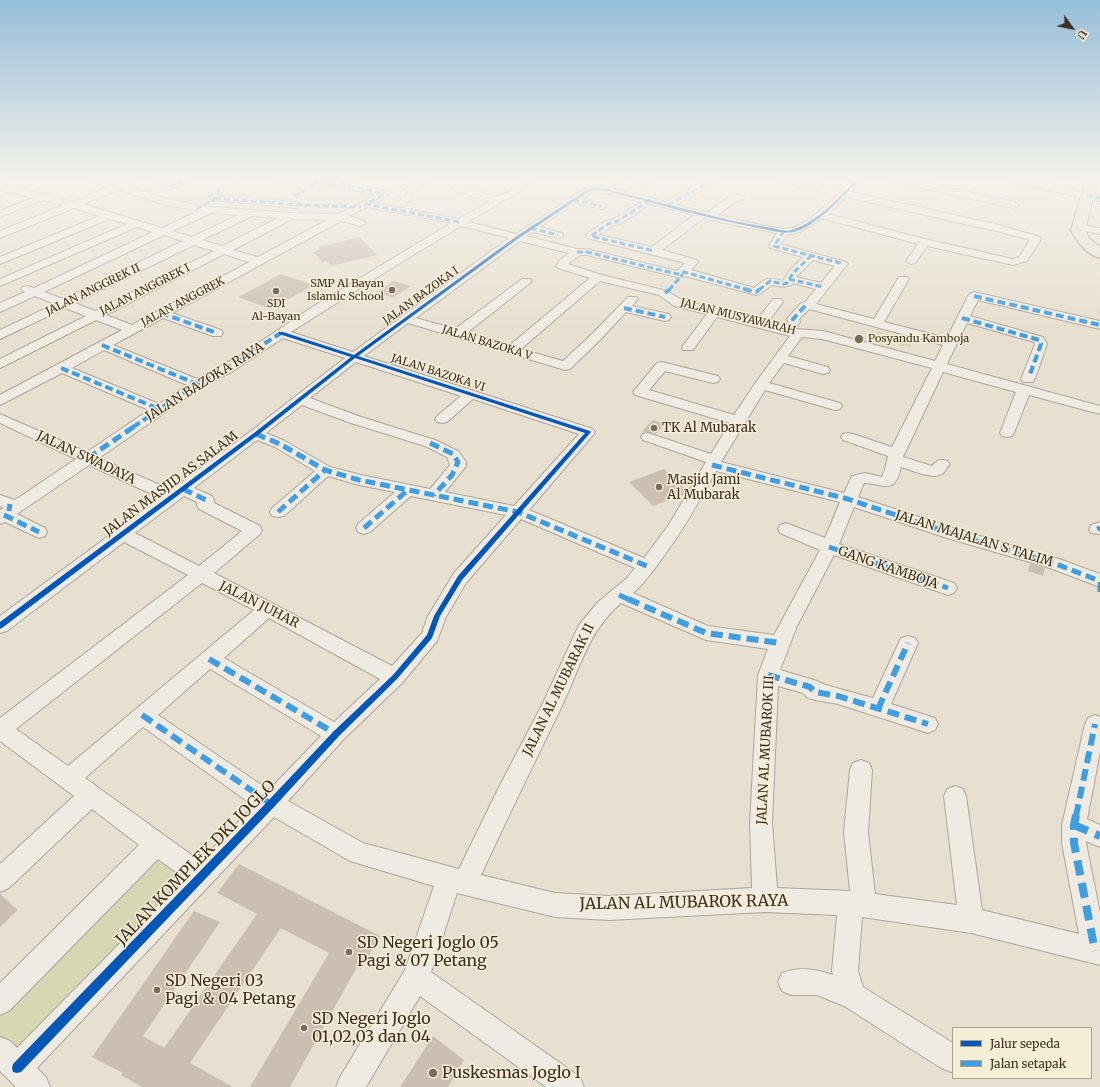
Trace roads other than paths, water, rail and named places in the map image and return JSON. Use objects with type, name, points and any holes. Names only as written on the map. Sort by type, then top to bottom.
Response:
[{"type":"main road","points":[[1078,230],[1083,240],[1100,254]]},
{"type":"street","points":[[0,235],[13,230]]},
{"type":"street","points":[[0,261],[74,230]]},
{"type":"street","points":[[2,281],[122,230]]},
{"type":"street","points":[[155,230],[259,261]]},
{"type":"street","points":[[0,308],[168,230]]},
{"type":"street","name":"JALAN ANGGREK II","points":[[0,335],[216,230]]},
{"type":"street","name":"JALAN ANGGREK I","points":[[0,364],[263,230]]},
{"type":"street","name":"JALAN ANGGREK","points":[[0,401],[317,230]]},
{"type":"street","name":"JALAN BAZOKA RAYA","points":[[5,510],[197,384],[216,374],[446,230]]},
{"type":"street","points":[[489,230],[577,252],[587,252],[682,273],[756,292],[770,281],[783,284],[811,256]]},
{"type":"street","name":"JALAN BAZOKA I","points":[[354,357],[529,230]]},
{"type":"street","points":[[538,230],[558,235]]},
{"type":"street","points":[[600,230],[591,236],[693,262],[682,273],[678,281],[665,293]]},
{"type":"street","points":[[654,251],[685,230]]},
{"type":"street","points":[[775,230],[786,232],[796,230]]},
{"type":"street","points":[[877,230],[924,242],[1016,262],[1023,259],[1035,238],[1005,230]]},
{"type":"street","points":[[425,231],[439,234]]},
{"type":"street","points":[[786,232],[774,246],[811,256]]},
{"type":"street","points":[[911,261],[924,242]]},
{"type":"street","name":"JALAN MUSYAWARAH","points":[[577,252],[563,263],[562,266],[598,277],[665,293],[678,303],[714,313],[793,332],[823,335],[1026,384]]},
{"type":"street","name":"JALAN AL MUBARAK II","points":[[350,1087],[416,977],[457,881],[506,796],[552,706],[586,630],[604,607],[619,595],[647,566],[674,530],[738,421],[780,358],[793,332],[793,319],[804,307],[809,305],[842,264],[811,256]]},
{"type":"street","points":[[511,350],[598,277]]},
{"type":"street","points":[[789,279],[823,287]]},
{"type":"street","points":[[877,324],[903,280]]},
{"type":"street","points":[[2,281],[132,329]]},
{"type":"street","points":[[457,334],[526,281]]},
{"type":"street","points":[[896,457],[942,363],[962,318],[975,296],[1100,325]]},
{"type":"street","points":[[760,324],[777,302]]},
{"type":"street","name":"JALAN BAZOKA V","points":[[407,319],[567,366],[628,303],[665,317]]},
{"type":"street","points":[[809,305],[950,343]]},
{"type":"street","points":[[688,347],[714,313]]},
{"type":"street","points":[[161,314],[217,333]]},
{"type":"street","points":[[962,318],[1032,337],[1039,340],[1041,344],[1007,433]]},
{"type":"street","name":"JALAN BAZOKA VI","points":[[281,333],[586,430],[588,433],[518,512]]},
{"type":"street","points":[[102,346],[126,354],[197,384]]},
{"type":"street","name":"JALAN MASJID AS SALAM","points":[[0,626],[256,434],[354,357]]},
{"type":"street","points":[[780,358],[823,370]]},
{"type":"street","points":[[713,379],[662,366],[635,397],[738,421]]},
{"type":"street","points":[[61,368],[159,409]]},
{"type":"street","points":[[1026,384],[1100,398]]},
{"type":"street","points":[[1026,384],[1100,410]]},
{"type":"street","points":[[761,386],[835,406]]},
{"type":"street","points":[[442,419],[471,394]]},
{"type":"street","points":[[300,399],[356,420],[430,443],[453,454],[458,462],[458,466],[434,495]]},
{"type":"street","name":"JALAN SWADAYA","points":[[0,418],[86,457],[177,493],[206,500],[205,505],[254,530],[200,575]]},
{"type":"street","points":[[256,434],[280,444],[325,470],[359,480],[518,512],[647,566]]},
{"type":"street","name":"JALAN MAJALAN S TALIM","points":[[648,437],[713,462],[848,499],[953,534],[1056,564],[1100,582],[1100,596]]},
{"type":"street","points":[[848,437],[934,472],[936,472],[942,464]]},
{"type":"street","name":"JALAN AL MUBAROK III","points":[[764,900],[762,823],[768,675],[774,655],[829,547],[848,499],[859,479],[865,478],[882,482],[887,481],[891,476],[896,457]]},
{"type":"street","points":[[278,512],[325,470]]},
{"type":"street","points":[[364,528],[409,489]]},
{"type":"street","points":[[5,510],[39,532]]},
{"type":"street","name":"JALAN KOMPLEK DKI JOGLO","points":[[18,1069],[201,876],[272,804],[336,734],[395,677],[430,636],[437,616],[460,578],[518,512]]},
{"type":"street","name":"GANG KAMBOJA","points":[[786,529],[829,547],[948,588]]},
{"type":"street","name":"JALAN JUHAR","points":[[123,534],[395,677]]},
{"type":"street","points":[[200,575],[0,729],[201,876]]},
{"type":"street","points":[[619,595],[706,633],[780,643]]},
{"type":"street","points":[[68,779],[268,609]]},
{"type":"street","points":[[878,709],[908,643]]},
{"type":"street","points":[[209,659],[336,734]]},
{"type":"street","points":[[768,675],[810,687],[815,692],[838,696],[928,724]]},
{"type":"street","name":"JALAN AL MUBAROK RAYA","points":[[142,715],[272,804],[358,853],[457,881],[555,905],[601,908],[764,900],[857,904],[971,920],[1098,951]]},
{"type":"street","points":[[1095,724],[1074,825],[1074,843],[1098,951]]},
{"type":"street","points":[[854,996],[845,971],[857,904],[856,832],[861,770]]},
{"type":"street","points":[[0,880],[90,796]]},
{"type":"street","points":[[954,796],[971,920]]},
{"type":"street","points":[[1074,825],[1100,836]]},
{"type":"street","points":[[0,1002],[156,844]]},
{"type":"street","points":[[416,977],[570,1087]]},
{"type":"street","points":[[791,982],[817,982],[854,996],[951,1058]]},
{"type":"place","name":"SMP Al Bayan Islamic School","points":[[392,290]]},
{"type":"place","name":"SDI Al-Bayan","points":[[276,291]]},
{"type":"place","name":"Posyandu Kamboja","points":[[859,339]]},
{"type":"place","name":"TK Al Mubarak","points":[[654,428]]},
{"type":"place","name":"Masjid Jami Al Mubarak","points":[[659,487]]},
{"type":"place","name":"SD Negeri Joglo 05 Pagi & 07 Petang","points":[[349,952]]},
{"type":"place","name":"SD Negeri 03 Pagi & 04 Petang","points":[[157,990]]},
{"type":"place","name":"SD Negeri Joglo 01,02,03 dan 04","points":[[304,1028]]},
{"type":"place","name":"Puskesmas Joglo I","points":[[433,1073]]}]
